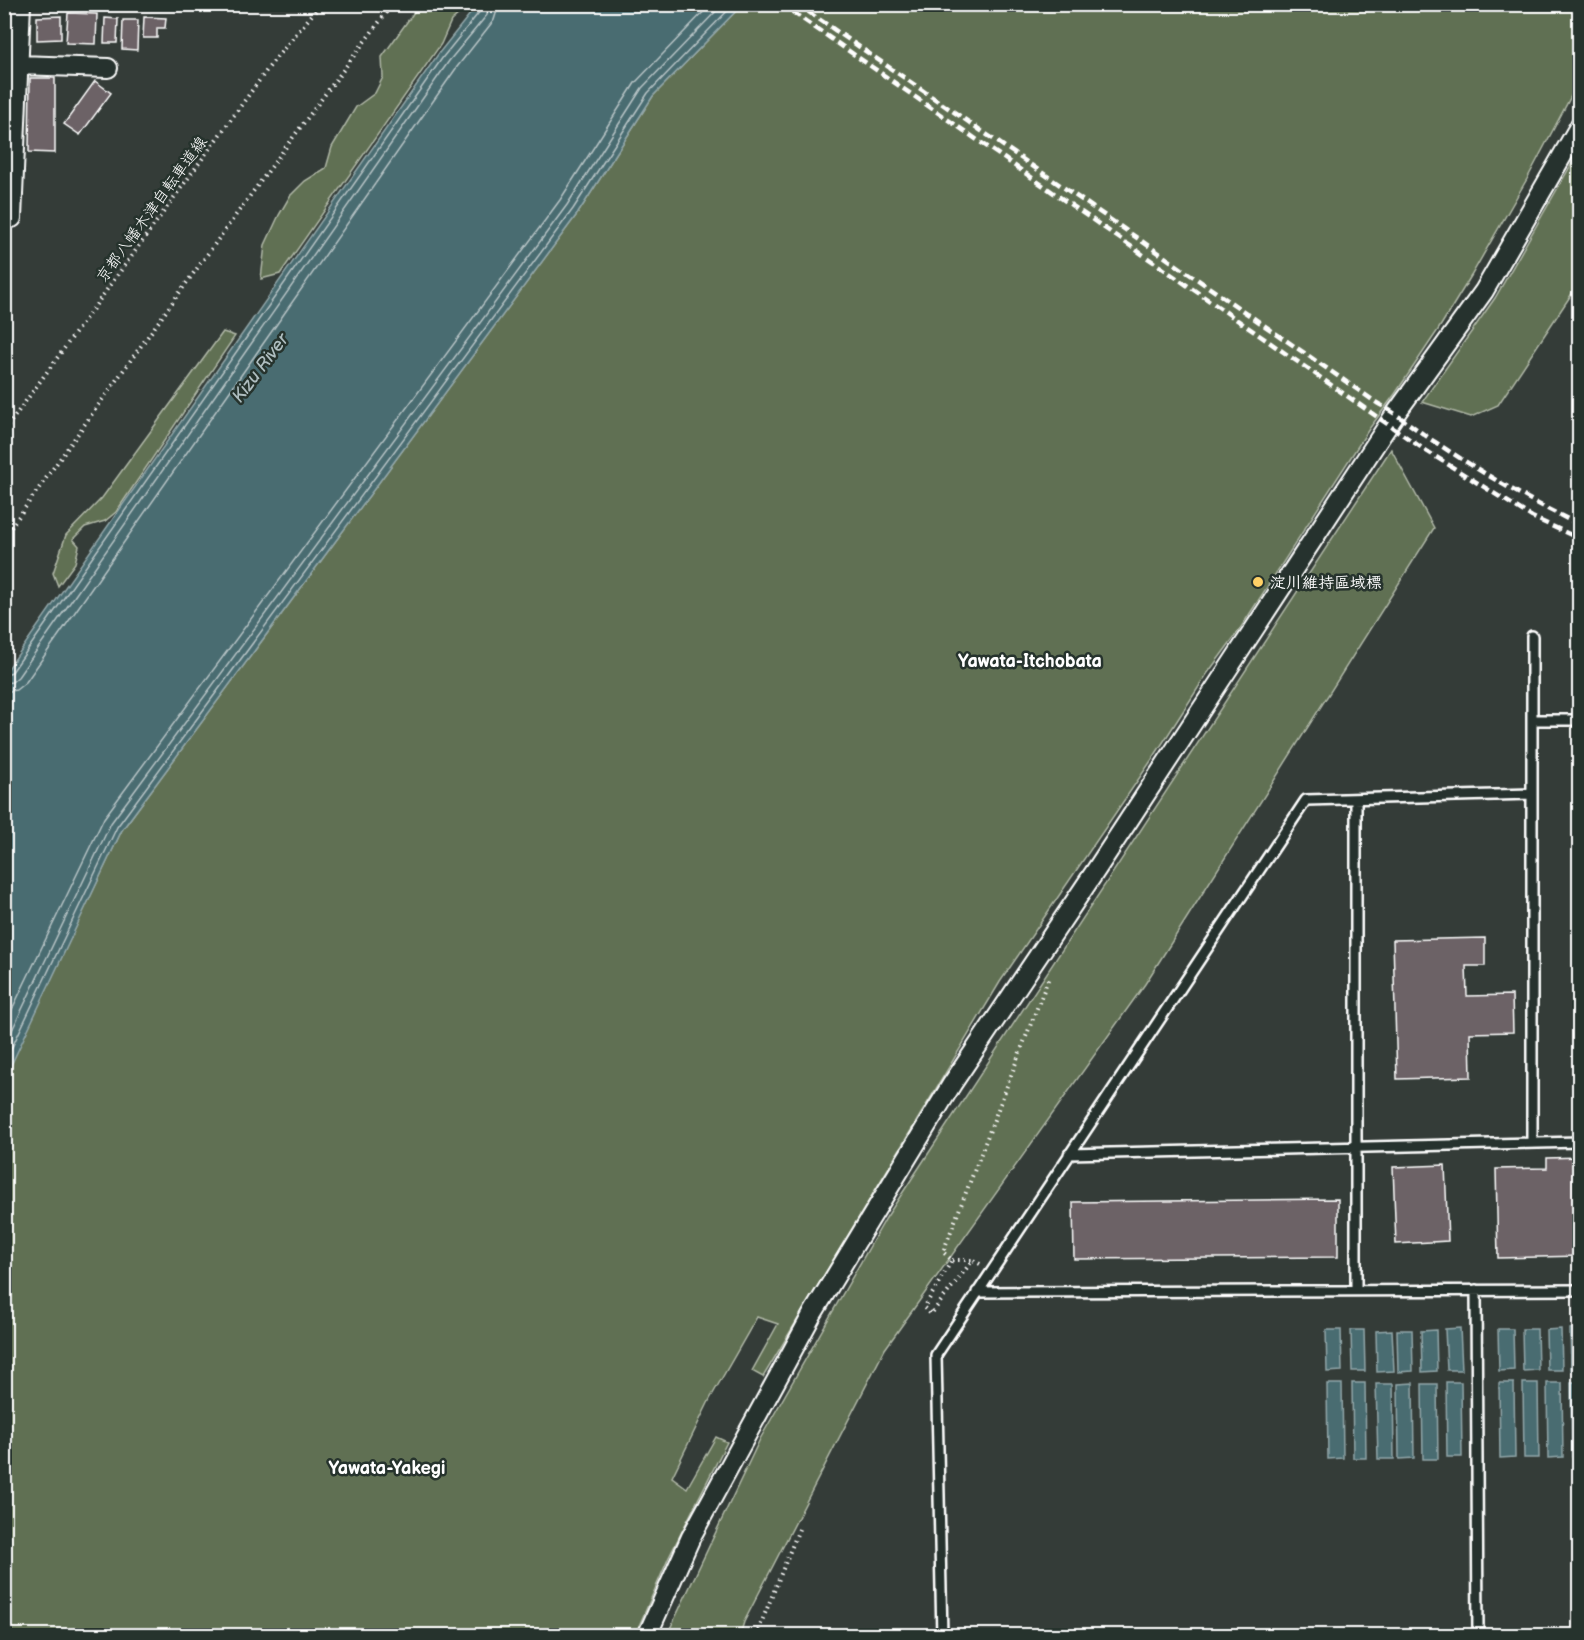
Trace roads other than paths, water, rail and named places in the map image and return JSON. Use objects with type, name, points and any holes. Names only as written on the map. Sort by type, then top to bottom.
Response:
[{"type":"street","points":[[4,218],[12,218],[21,4]]},
{"type":"street","points":[[19,65],[108,68]]},
{"type":"street","points":[[647,1635],[691,1537],[813,1313],[952,1084],[1096,870],[1396,413],[1484,291],[1580,125]]},
{"type":"lane","points":[[1532,636],[1532,1143]]},
{"type":"lane","points":[[1532,720],[1580,720]]},
{"type":"lane","points":[[942,1635],[936,1355],[1306,800],[1532,794]]},
{"type":"lane","points":[[1356,799],[1356,1290]]},
{"type":"lane","points":[[1069,1154],[1580,1142]]},
{"type":"lane","points":[[1476,1290],[1478,1635]]},
{"type":"lane","points":[[977,1292],[1580,1290]]},
{"type":"water","name":"Kizu River","points":[[478,4],[742,5],[653,96],[578,213],[122,830],[5,1078],[5,673],[439,53]]},
{"type":"water","points":[[1460,1328],[1462,1370],[1447,1370],[1445,1329]]},
{"type":"water","points":[[1579,1328],[1579,1370],[1571,1370],[1570,1329]]},
{"type":"water","points":[[1498,1329],[1513,1329],[1514,1370],[1499,1371]]},
{"type":"water","points":[[1522,1329],[1537,1329],[1538,1370],[1523,1371]]},
{"type":"water","points":[[1561,1329],[1562,1370],[1547,1370],[1546,1330]]},
{"type":"water","points":[[1326,1330],[1341,1330],[1342,1371],[1327,1372]]},
{"type":"water","points":[[1351,1330],[1364,1330],[1365,1371],[1352,1371]]},
{"type":"water","points":[[1392,1330],[1394,1371],[1377,1372],[1376,1331]]},
{"type":"water","points":[[1397,1330],[1412,1330],[1413,1371],[1398,1372]]},
{"type":"water","points":[[1436,1330],[1437,1371],[1422,1372],[1421,1331]]},
{"type":"water","points":[[1446,1382],[1461,1382],[1462,1457],[1447,1457]]},
{"type":"water","points":[[1571,1382],[1579,1382],[1579,1457],[1572,1457]]},
{"type":"water","points":[[1352,1383],[1365,1383],[1366,1458],[1353,1458]]},
{"type":"water","points":[[1413,1383],[1414,1458],[1399,1459],[1398,1384]]},
{"type":"water","points":[[1499,1383],[1514,1383],[1515,1457],[1500,1458]]},
{"type":"water","points":[[1523,1383],[1538,1383],[1539,1458],[1524,1458]]},
{"type":"water","points":[[1547,1383],[1562,1383],[1563,1457],[1548,1458]]},
{"type":"water","points":[[1327,1384],[1342,1384],[1343,1458],[1328,1459]]},
{"type":"water","points":[[1376,1384],[1393,1384],[1394,1459],[1378,1459]]},
{"type":"water","points":[[1422,1384],[1437,1384],[1438,1459],[1423,1459]]},
{"type":"railway","points":[[781,4],[1425,450],[1532,517],[1580,539]]},
{"type":"railway","points":[[797,4],[1435,442],[1506,486],[1580,525]]},
{"type":"place","name":"淀川維持區域標","points":[[1258,582]]},
{"type":"district","name":"Yawata-Itchobata","points":[[1030,661]]},
{"type":"district","name":"Yawata-Yakegi","points":[[387,1468]]}]
